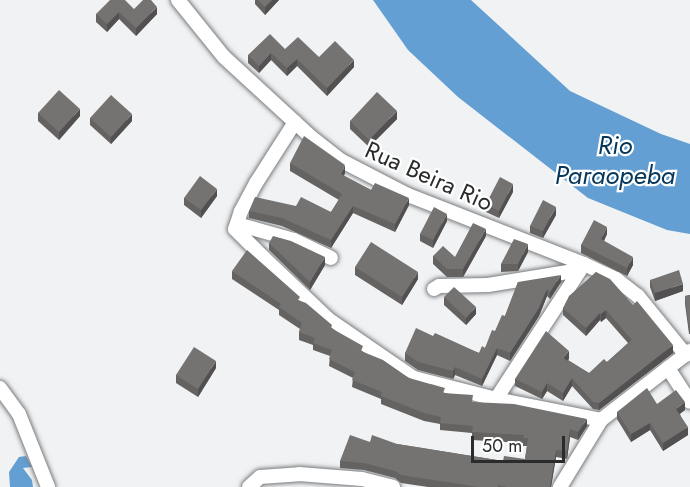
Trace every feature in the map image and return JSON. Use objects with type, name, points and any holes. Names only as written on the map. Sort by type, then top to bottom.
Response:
[{"type":"street","name":"Rua Beira Rio","points":[[178,0],[224,57],[295,122],[342,161],[408,195],[616,279],[638,296],[688,353]]},
{"type":"street","points":[[295,122],[256,183],[235,229],[328,320],[414,378],[496,399],[601,420]]},
{"type":"street","points":[[237,224],[294,240],[331,258]]},
{"type":"street","points":[[496,399],[582,267]]},
{"type":"street","points":[[434,289],[439,286],[488,285],[582,267]]},
{"type":"street","points":[[560,487],[601,420],[688,353]]},
{"type":"street","points":[[668,368],[690,402]]},
{"type":"street","points":[[0,388],[19,414],[48,487]]},
{"type":"street","points":[[249,487],[260,477],[299,474],[363,479],[393,487]]},
{"type":"water","name":"Rio Paraopeba","points":[[373,0],[471,0],[570,91],[661,134],[690,144],[690,234],[667,230],[588,198],[458,97],[408,50]]},
{"type":"water","points":[[26,456],[32,467],[23,468],[32,480],[33,487],[10,487],[9,472],[19,457]]},
{"type":"building","points":[[110,0],[125,0],[134,9],[143,0],[151,0],[157,7],[136,28],[119,12],[107,24],[96,14]]},
{"type":"building","points":[[258,0],[272,0],[265,7]]},
{"type":"building","points":[[270,34],[285,49],[298,37],[319,57],[335,41],[354,60],[327,88],[297,59],[287,68],[271,53],[259,66],[248,55]]},
{"type":"building","points":[[59,90],[80,109],[59,132],[38,113]]},
{"type":"building","points":[[377,92],[397,111],[369,140],[350,121]]},
{"type":"building","points":[[111,95],[132,114],[111,137],[90,118]]},
{"type":"building","points":[[304,136],[345,165],[341,174],[371,190],[375,183],[409,198],[395,224],[353,206],[331,240],[282,218],[249,211],[255,197],[296,206],[301,197],[331,212],[342,194],[290,163]]},
{"type":"building","points":[[200,176],[217,189],[201,210],[184,198]]},
{"type":"building","points":[[500,177],[513,184],[499,211],[486,204]]},
{"type":"building","points":[[543,200],[556,207],[543,231],[530,226]]},
{"type":"building","points":[[434,207],[447,214],[433,240],[420,234]]},
{"type":"building","points":[[594,220],[607,227],[601,239],[633,257],[627,268],[581,245]]},
{"type":"building","points":[[473,223],[486,229],[463,269],[447,269],[433,256],[443,246],[455,257]]},
{"type":"building","points":[[273,236],[291,241],[325,257],[310,282],[269,243]]},
{"type":"building","points":[[514,239],[528,244],[518,264],[501,264]]},
{"type":"building","points":[[371,242],[418,272],[402,297],[355,267]]},
{"type":"building","points":[[247,250],[300,297],[298,300],[306,303],[332,325],[331,328],[363,346],[361,351],[383,360],[409,378],[445,388],[443,393],[473,395],[472,402],[514,404],[587,419],[578,432],[570,429],[567,451],[556,450],[550,487],[498,485],[498,487],[479,487],[401,475],[395,471],[364,463],[340,461],[350,435],[370,442],[372,435],[397,444],[503,461],[504,456],[525,459],[528,438],[523,438],[524,435],[472,432],[473,426],[440,423],[441,417],[424,413],[381,396],[382,392],[352,380],[355,372],[329,359],[332,350],[313,343],[315,338],[299,332],[302,323],[279,307],[281,304],[232,271]]},
{"type":"building","points":[[679,270],[683,284],[655,293],[650,280]]},
{"type":"building","points":[[596,272],[610,279],[633,305],[637,301],[673,345],[599,403],[593,402],[572,378],[563,393],[547,383],[542,392],[515,379],[546,331],[569,351],[563,358],[589,373],[604,359],[607,362],[632,340],[606,310],[586,328],[563,308],[569,296]]},
{"type":"building","points":[[561,275],[550,292],[547,289],[539,308],[510,353],[497,348],[482,379],[455,367],[453,371],[418,362],[405,353],[416,328],[433,336],[435,333],[479,353],[482,346],[485,348],[492,330],[495,331],[502,315],[505,316],[518,282]]},
{"type":"building","points":[[454,287],[476,307],[466,318],[444,297]]},
{"type":"building","points":[[690,295],[690,326],[689,326],[685,296]]},
{"type":"building","points":[[194,347],[216,361],[198,389],[176,375]]},
{"type":"building","points":[[647,388],[657,404],[676,390],[685,402],[676,409],[688,427],[663,443],[650,423],[631,434],[617,412]]}]
